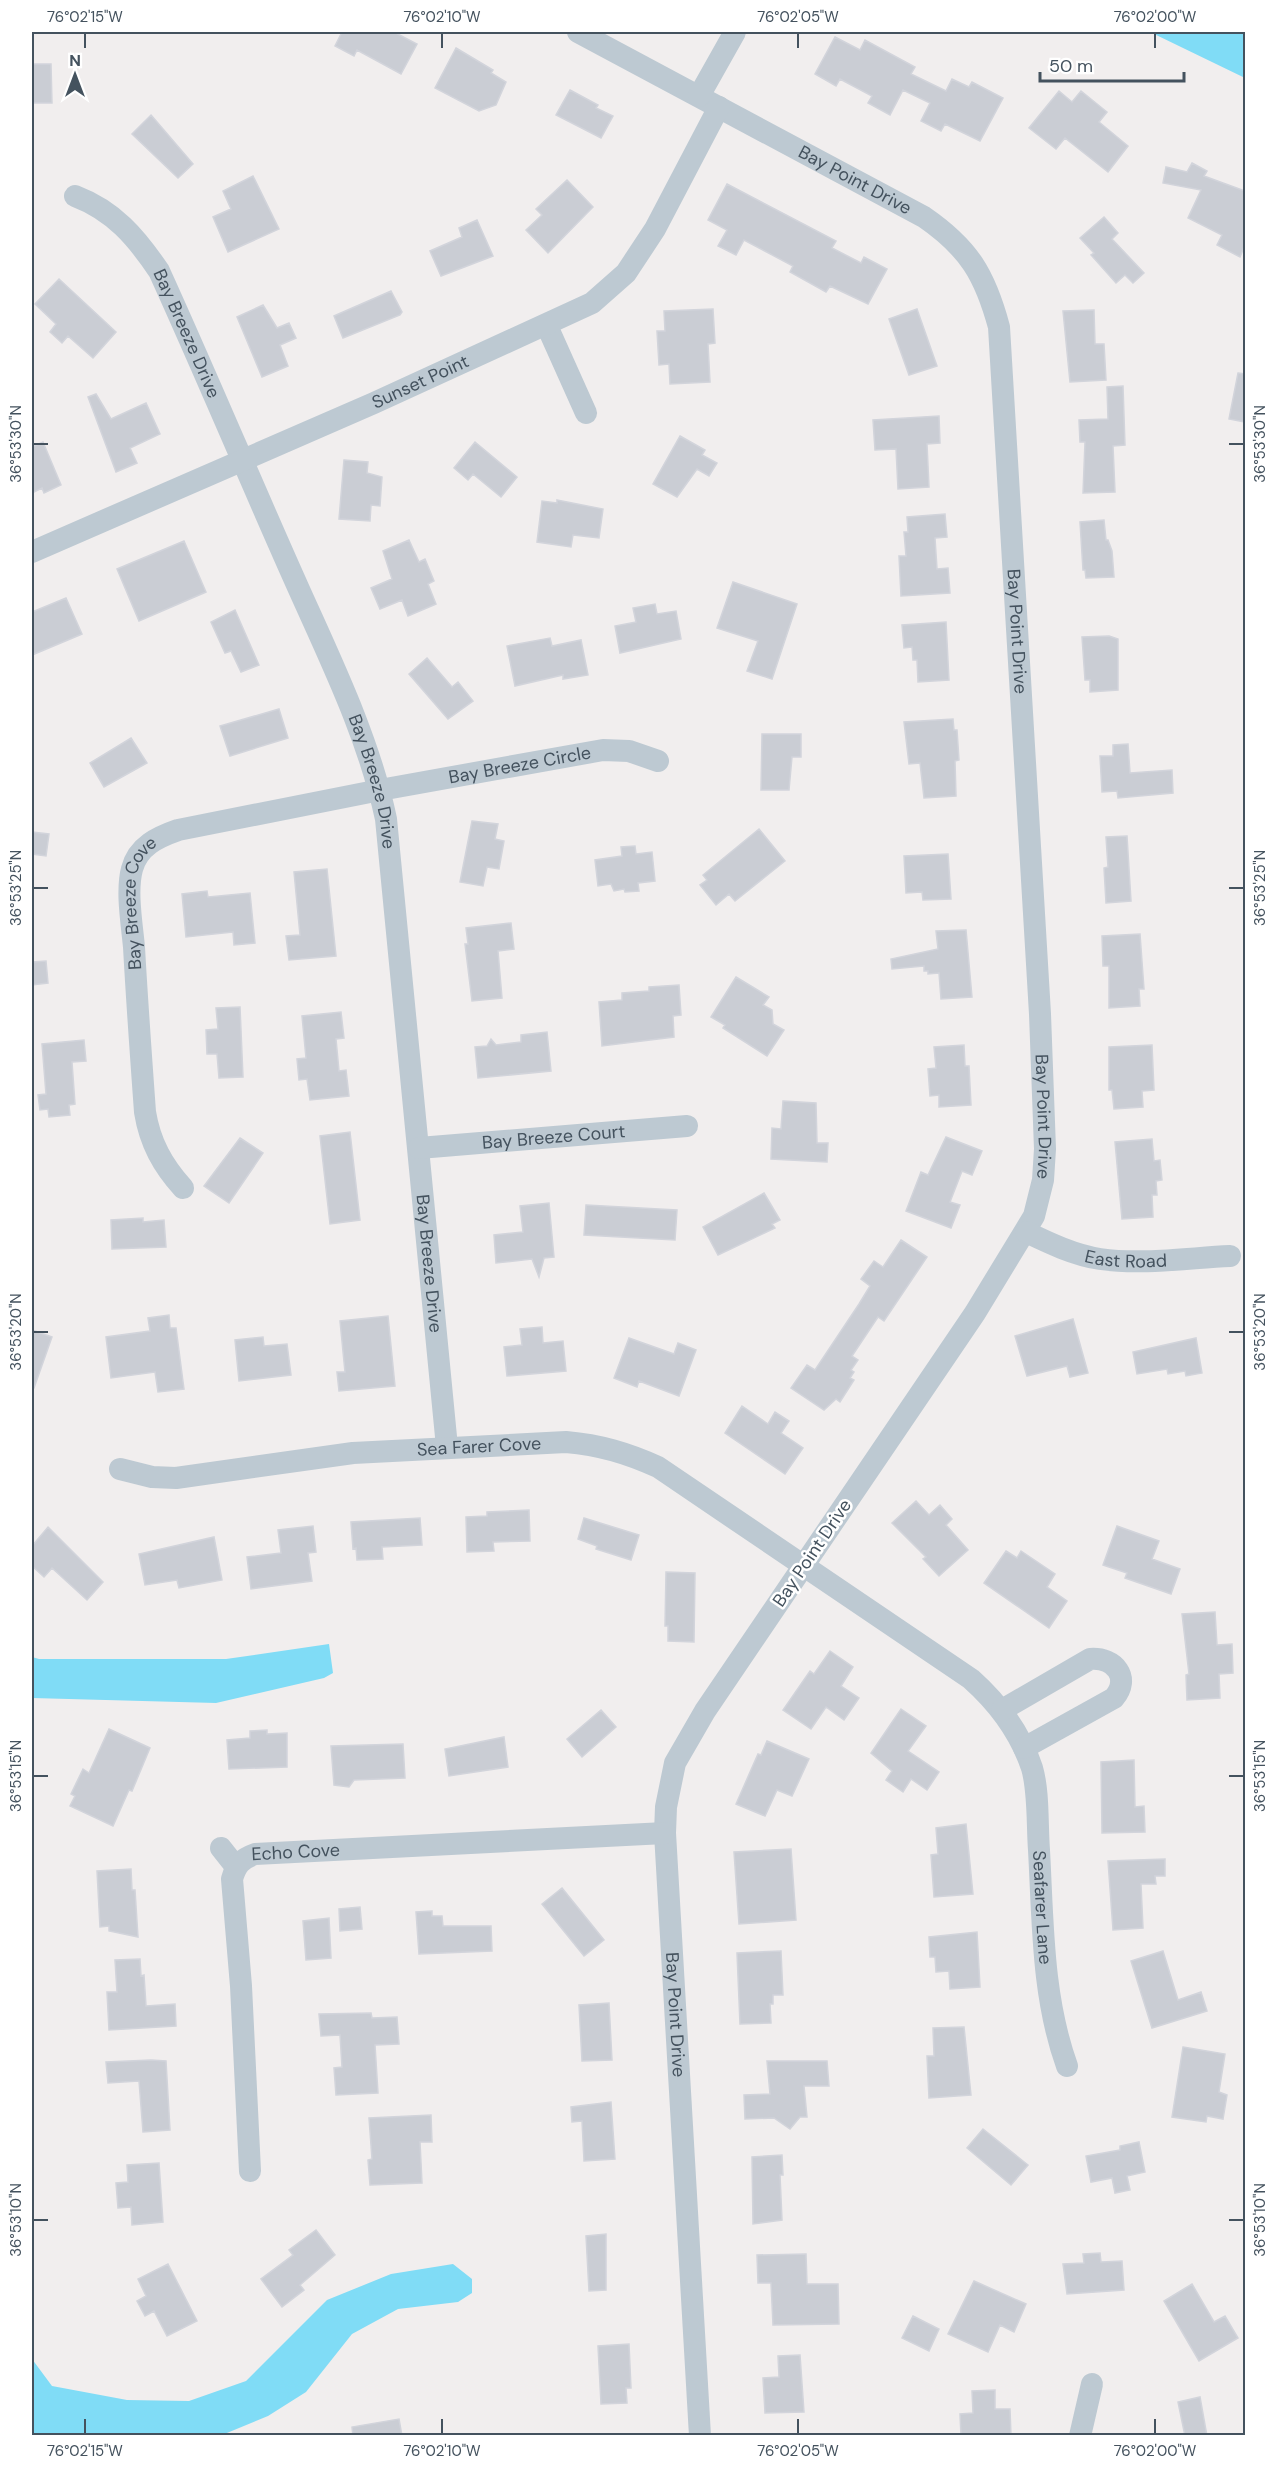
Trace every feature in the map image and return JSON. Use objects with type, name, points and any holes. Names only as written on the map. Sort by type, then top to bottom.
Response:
[{"type":"street","name":"Bay Point Drive","points":[[578,32],[924,217],[947,233],[967,253],[980,273],[999,327],[1046,1149],[1043,1180],[1034,1216],[1026,1232],[975,1313],[923,1386],[705,1711],[675,1763],[666,1807],[665,1833],[700,2436]]},
{"type":"street","points":[[699,96],[735,32]]},
{"type":"street","name":"Sunset Point","points":[[32,552],[547,326],[592,303],[626,273],[655,229],[719,107]]},
{"type":"street","name":"Bay Breeze Drive","points":[[75,196],[113,215],[143,246],[159,271],[328,656],[370,758],[380,790],[386,819],[447,1447]]},
{"type":"street","points":[[547,326],[586,413]]},
{"type":"street","name":"Bay Breeze Circle","points":[[380,790],[603,750],[629,751],[658,761]]},
{"type":"street","name":"Bay Breeze Cove","points":[[183,1188],[157,1153],[148,1130],[145,1112],[131,909],[131,870],[138,856],[158,837],[178,830],[380,790]]},
{"type":"street","name":"Bay Breeze Court","points":[[419,1148],[687,1126]]},
{"type":"street","name":"East Road","points":[[1026,1232],[1056,1246],[1099,1259],[1120,1261],[1230,1256]]},
{"type":"street","name":"Sea Farer Cove","points":[[120,1469],[152,1477],[176,1478],[353,1453],[566,1442],[593,1444],[624,1452],[658,1467],[804,1566]]},
{"type":"street","name":"Seafarer Lane","points":[[804,1566],[971,1679],[1002,1710],[1024,1748],[1033,1771],[1044,1953],[1051,2015],[1067,2066]]},
{"type":"street","points":[[1002,1710],[1090,1659],[1101,1658],[1117,1667],[1122,1687],[1113,1698],[1024,1748]]},
{"type":"street","name":"Echo Cove","points":[[250,2171],[241,1986],[232,1879],[236,1867],[245,1858],[255,1854],[665,1833]]},
{"type":"street","points":[[222,1848],[236,1867]]},
{"type":"street","points":[[1080,2436],[1092,2384]]},
{"type":"water","points":[[1150,32],[1245,32],[1245,78]]},
{"type":"water","points":[[329,1644],[333,1673],[324,1678],[216,1703],[32,1698],[32,1657],[39,1659],[226,1659]]},
{"type":"water","points":[[453,2264],[472,2279],[472,2293],[458,2302],[398,2309],[352,2334],[306,2392],[268,2416],[222,2435],[32,2435],[32,2359],[52,2386],[127,2400],[189,2401],[246,2381],[327,2300],[391,2274]]},
{"type":"building","points":[[342,32],[394,32],[417,44],[401,74],[357,50],[354,56],[335,46]]},
{"type":"building","points":[[835,37],[860,50],[865,40],[915,67],[911,74],[946,91],[952,79],[969,87],[972,82],[1003,98],[980,141],[945,124],[941,131],[921,121],[930,103],[903,90],[890,115],[868,103],[872,96],[840,79],[836,86],[815,74]]},
{"type":"building","points":[[456,48],[493,70],[491,73],[506,82],[496,105],[479,111],[435,88]]},
{"type":"building","points":[[32,64],[51,64],[52,103],[32,103]]},
{"type":"building","points":[[570,90],[598,105],[596,108],[613,116],[601,138],[556,115]]},
{"type":"building","points":[[1059,91],[1072,102],[1081,91],[1107,112],[1099,122],[1128,146],[1108,172],[1065,138],[1056,149],[1029,128]]},
{"type":"building","points":[[151,115],[193,164],[178,178],[132,134]]},
{"type":"building","points":[[1192,163],[1207,171],[1204,176],[1245,191],[1245,245],[1240,257],[1217,245],[1222,235],[1188,218],[1201,190],[1163,183],[1166,167],[1187,172]]},
{"type":"building","points":[[253,176],[279,229],[228,252],[213,217],[231,209],[223,191]]},
{"type":"building","points":[[567,180],[593,207],[548,253],[526,230],[542,215],[536,209]]},
{"type":"building","points":[[727,184],[836,241],[832,248],[861,263],[864,257],[887,269],[868,304],[830,286],[826,292],[790,272],[793,266],[744,240],[736,255],[718,246],[727,230],[708,220]]},
{"type":"building","points":[[1104,217],[1118,233],[1112,239],[1144,273],[1133,283],[1125,275],[1116,283],[1091,255],[1094,253],[1080,238]]},
{"type":"building","points":[[477,220],[493,256],[441,276],[430,251],[462,237],[459,228]]},
{"type":"building","points":[[59,279],[116,332],[93,358],[68,336],[62,343],[50,332],[56,324],[35,304]]},
{"type":"building","points":[[391,291],[402,312],[400,315],[343,338],[334,316]]},
{"type":"building","points":[[263,305],[277,328],[289,323],[296,338],[280,345],[288,366],[262,377],[237,317]]},
{"type":"building","points":[[713,309],[715,343],[708,344],[710,382],[670,384],[669,364],[659,365],[657,331],[665,331],[664,311]]},
{"type":"building","points":[[917,309],[937,366],[909,375],[889,319]]},
{"type":"building","points":[[1094,310],[1095,344],[1104,344],[1106,380],[1070,382],[1063,311]]},
{"type":"building","points":[[1238,373],[1245,374],[1245,422],[1229,419]]},
{"type":"building","points":[[1123,386],[1125,445],[1113,446],[1115,492],[1083,493],[1085,442],[1080,442],[1079,420],[1108,419],[1107,387]]},
{"type":"building","points":[[96,394],[111,419],[146,403],[160,434],[130,448],[137,463],[116,472],[88,397]]},
{"type":"building","points":[[939,416],[940,443],[927,444],[929,487],[898,489],[896,449],[875,450],[873,420]]},
{"type":"building","points":[[680,436],[705,450],[702,455],[717,463],[709,476],[697,469],[677,497],[653,484]]},
{"type":"building","points":[[43,442],[61,485],[44,493],[42,488],[32,493],[32,447]]},
{"type":"building","points":[[475,442],[517,477],[501,497],[473,474],[468,480],[454,468]]},
{"type":"building","points":[[344,460],[368,462],[367,473],[382,477],[380,506],[371,505],[370,521],[339,519]]},
{"type":"building","points":[[557,500],[603,509],[599,538],[573,535],[571,547],[537,542],[542,501],[557,503]]},
{"type":"building","points":[[945,514],[947,537],[935,538],[937,569],[948,568],[950,593],[901,596],[899,556],[906,556],[904,532],[908,532],[907,517]]},
{"type":"building","points":[[1104,520],[1106,540],[1112,551],[1114,577],[1086,578],[1085,570],[1083,570],[1080,522]]},
{"type":"building","points":[[409,540],[419,562],[425,559],[434,581],[428,584],[436,604],[408,616],[402,600],[380,609],[371,588],[392,579],[383,551]]},
{"type":"building","points":[[184,541],[206,592],[139,621],[117,569]]},
{"type":"building","points":[[733,582],[797,604],[772,679],[747,671],[758,641],[717,628]]},
{"type":"building","points":[[66,598],[82,634],[32,655],[32,612]]},
{"type":"building","points":[[655,604],[657,614],[676,611],[681,639],[620,653],[615,626],[636,622],[633,608]]},
{"type":"building","points":[[235,610],[259,665],[241,672],[231,651],[225,653],[211,622]]},
{"type":"building","points":[[946,622],[949,680],[918,682],[917,660],[913,660],[912,647],[904,648],[902,625]]},
{"type":"building","points":[[1109,636],[1118,639],[1118,690],[1090,692],[1090,680],[1085,680],[1082,637]]},
{"type":"building","points":[[550,638],[552,646],[581,640],[588,675],[563,679],[563,675],[515,686],[507,646]]},
{"type":"building","points":[[427,658],[452,687],[458,682],[473,701],[448,719],[409,674]]},
{"type":"building","points":[[279,709],[288,738],[230,756],[220,726]]},
{"type":"building","points":[[953,719],[954,730],[957,730],[959,760],[955,761],[956,796],[924,798],[920,763],[909,764],[904,722]]},
{"type":"building","points":[[762,734],[801,734],[801,757],[792,757],[789,790],[761,790]]},
{"type":"building","points":[[131,738],[147,763],[104,787],[90,763]]},
{"type":"building","points":[[1128,744],[1130,773],[1172,770],[1173,793],[1118,798],[1117,791],[1102,792],[1100,756],[1113,756],[1113,745]]},
{"type":"building","points":[[472,821],[498,824],[495,839],[504,841],[499,869],[487,867],[483,886],[460,882]]},
{"type":"building","points":[[759,829],[785,861],[735,901],[729,894],[716,905],[700,885],[707,880],[703,875]]},
{"type":"building","points":[[32,832],[49,834],[46,856],[32,854]]},
{"type":"building","points":[[1127,836],[1131,901],[1106,903],[1104,868],[1108,867],[1106,837]]},
{"type":"building","points":[[635,846],[636,854],[652,852],[655,881],[638,883],[639,891],[625,892],[624,889],[614,891],[611,884],[598,886],[595,860],[622,856],[621,847]]},
{"type":"building","points":[[948,854],[951,899],[923,900],[922,892],[906,893],[904,856]]},
{"type":"building","points":[[327,869],[336,956],[289,960],[286,936],[300,935],[294,872]]},
{"type":"building","points":[[207,891],[208,897],[250,893],[255,943],[234,945],[233,932],[186,937],[182,894]]},
{"type":"building","points":[[511,923],[514,949],[498,951],[502,998],[472,1001],[465,944],[468,944],[466,928]]},
{"type":"building","points":[[966,930],[972,997],[941,999],[939,973],[928,974],[928,971],[924,971],[924,966],[892,969],[891,959],[938,949],[936,931]]},
{"type":"building","points":[[1140,934],[1144,989],[1139,989],[1140,1006],[1109,1008],[1109,966],[1103,966],[1102,936]]},
{"type":"building","points":[[46,961],[48,983],[32,985],[32,962]]},
{"type":"building","points":[[736,977],[769,997],[763,1005],[772,1010],[773,1024],[784,1030],[767,1056],[723,1028],[725,1025],[711,1017]]},
{"type":"building","points":[[679,985],[681,1015],[673,1016],[674,1037],[602,1046],[599,1002],[622,1000],[622,993],[649,991],[649,987]]},
{"type":"building","points":[[240,1007],[243,1077],[219,1078],[217,1054],[207,1054],[206,1030],[218,1029],[216,1008]]},
{"type":"building","points":[[341,1012],[344,1038],[336,1039],[339,1071],[346,1070],[349,1096],[310,1100],[307,1079],[299,1080],[297,1059],[306,1058],[302,1016]]},
{"type":"building","points":[[547,1032],[551,1071],[478,1078],[475,1047],[487,1046],[491,1039],[496,1045],[521,1042],[521,1035]]},
{"type":"building","points":[[84,1040],[86,1061],[72,1062],[75,1104],[69,1105],[70,1115],[49,1117],[48,1109],[40,1110],[38,1095],[46,1094],[42,1044]]},
{"type":"building","points":[[964,1045],[965,1066],[969,1066],[971,1105],[939,1107],[939,1095],[930,1096],[928,1069],[936,1068],[934,1047]]},
{"type":"building","points":[[1152,1045],[1154,1090],[1142,1091],[1143,1107],[1114,1109],[1112,1090],[1109,1090],[1109,1047]]},
{"type":"building","points":[[783,1101],[816,1103],[817,1143],[828,1143],[827,1162],[771,1159],[772,1128],[781,1129]]},
{"type":"building","points":[[350,1132],[360,1220],[330,1224],[320,1136]]},
{"type":"building","points":[[946,1137],[982,1151],[972,1175],[962,1171],[950,1202],[960,1205],[951,1228],[906,1211],[921,1172],[928,1175]]},
{"type":"building","points":[[240,1138],[263,1153],[229,1203],[204,1186]]},
{"type":"building","points":[[1152,1139],[1154,1161],[1160,1160],[1162,1180],[1156,1181],[1157,1195],[1152,1195],[1153,1217],[1122,1219],[1115,1142]]},
{"type":"building","points":[[764,1193],[780,1220],[772,1224],[775,1228],[718,1255],[703,1227]]},
{"type":"building","points":[[549,1203],[554,1257],[544,1258],[539,1277],[532,1259],[496,1263],[494,1235],[523,1232],[520,1206]]},
{"type":"building","points":[[586,1205],[677,1210],[675,1240],[584,1235]]},
{"type":"building","points":[[143,1218],[143,1222],[164,1220],[166,1247],[112,1249],[111,1220]]},
{"type":"building","points":[[901,1240],[927,1257],[884,1321],[878,1317],[852,1356],[858,1360],[851,1370],[854,1372],[850,1378],[854,1380],[840,1402],[836,1399],[824,1410],[791,1388],[807,1365],[815,1370],[859,1304],[870,1286],[861,1279],[874,1261],[883,1267]]},
{"type":"building","points":[[169,1315],[170,1328],[176,1328],[184,1389],[158,1392],[155,1372],[111,1378],[106,1337],[150,1331],[148,1318]]},
{"type":"building","points":[[388,1316],[395,1386],[339,1391],[337,1372],[345,1372],[340,1321]]},
{"type":"building","points":[[1073,1319],[1088,1373],[1070,1377],[1067,1366],[1027,1376],[1015,1336]]},
{"type":"building","points":[[542,1327],[543,1343],[563,1341],[566,1371],[507,1376],[504,1347],[522,1345],[520,1329]]},
{"type":"building","points":[[32,1330],[52,1337],[34,1388],[32,1388]]},
{"type":"building","points":[[263,1337],[264,1346],[287,1344],[291,1375],[239,1381],[235,1340]]},
{"type":"building","points":[[629,1338],[674,1354],[678,1343],[696,1350],[679,1396],[639,1381],[637,1387],[614,1378]]},
{"type":"building","points":[[1196,1338],[1202,1373],[1186,1376],[1185,1371],[1168,1374],[1167,1369],[1137,1374],[1133,1352]]},
{"type":"building","points":[[742,1406],[768,1424],[775,1412],[789,1421],[781,1433],[803,1448],[785,1474],[725,1433]]},
{"type":"building","points":[[916,1501],[929,1515],[940,1505],[952,1519],[946,1525],[968,1550],[939,1576],[923,1559],[926,1557],[892,1523]]},
{"type":"building","points":[[529,1510],[530,1541],[493,1542],[494,1551],[467,1552],[466,1517],[487,1516],[487,1512]]},
{"type":"building","points":[[420,1518],[422,1545],[382,1547],[383,1559],[357,1560],[356,1548],[353,1549],[351,1522]]},
{"type":"building","points":[[584,1518],[639,1535],[631,1560],[596,1549],[597,1546],[578,1539]]},
{"type":"building","points":[[313,1526],[316,1552],[308,1553],[312,1581],[251,1589],[247,1557],[281,1553],[278,1530]]},
{"type":"building","points":[[1117,1526],[1159,1541],[1152,1559],[1180,1569],[1171,1594],[1125,1578],[1127,1573],[1103,1565]]},
{"type":"building","points":[[48,1527],[103,1582],[87,1600],[52,1568],[44,1577],[32,1566],[32,1546]]},
{"type":"building","points":[[214,1537],[222,1580],[179,1588],[177,1580],[145,1585],[139,1554]]},
{"type":"building","points":[[1006,1551],[1017,1558],[1021,1551],[1055,1574],[1047,1587],[1067,1601],[1049,1628],[984,1583]]},
{"type":"building","points":[[666,1572],[695,1573],[694,1642],[668,1641],[668,1626],[665,1626]]},
{"type":"building","points":[[1215,1612],[1217,1645],[1232,1644],[1233,1673],[1219,1674],[1220,1698],[1187,1700],[1186,1675],[1189,1674],[1182,1614]]},
{"type":"building","points":[[830,1651],[853,1667],[841,1686],[859,1698],[844,1720],[826,1707],[811,1729],[783,1710],[810,1671],[814,1674]]},
{"type":"building","points":[[901,1709],[926,1726],[908,1751],[939,1772],[927,1790],[911,1779],[903,1792],[886,1780],[892,1771],[871,1753]]},
{"type":"building","points":[[601,1710],[616,1727],[582,1757],[567,1739]]},
{"type":"building","points":[[109,1729],[150,1748],[132,1791],[129,1790],[113,1826],[70,1806],[75,1796],[71,1794],[83,1769],[89,1773]]},
{"type":"building","points":[[267,1730],[267,1734],[287,1733],[287,1767],[229,1769],[227,1740],[250,1738],[250,1731]]},
{"type":"building","points":[[504,1737],[508,1767],[449,1776],[445,1749]]},
{"type":"building","points":[[767,1741],[809,1759],[792,1796],[777,1790],[765,1816],[736,1804],[758,1754],[761,1755]]},
{"type":"building","points":[[403,1744],[405,1778],[354,1780],[349,1787],[334,1785],[331,1746]]},
{"type":"building","points":[[1134,1760],[1135,1807],[1144,1806],[1145,1832],[1102,1833],[1101,1762]]},
{"type":"building","points":[[966,1824],[973,1894],[934,1897],[931,1855],[938,1854],[936,1828]]},
{"type":"building","points":[[791,1849],[796,1920],[739,1924],[734,1852]]},
{"type":"building","points":[[1165,1859],[1165,1876],[1155,1876],[1156,1884],[1141,1884],[1143,1928],[1113,1930],[1108,1861]]},
{"type":"building","points":[[131,1869],[132,1890],[135,1890],[138,1937],[109,1931],[109,1926],[100,1927],[97,1871]]},
{"type":"building","points":[[562,1888],[604,1940],[584,1956],[542,1904]]},
{"type":"building","points":[[360,1907],[362,1929],[340,1931],[339,1909]]},
{"type":"building","points":[[432,1911],[432,1916],[442,1916],[443,1926],[491,1926],[492,1951],[419,1954],[416,1912]]},
{"type":"building","points":[[329,1918],[331,1958],[306,1960],[303,1921]]},
{"type":"building","points":[[977,1932],[980,1987],[950,1989],[949,1971],[936,1972],[935,1957],[930,1957],[929,1937]]},
{"type":"building","points":[[781,1951],[783,1995],[773,1995],[773,2004],[770,2004],[771,2023],[740,2024],[737,1953]]},
{"type":"building","points":[[1163,1951],[1178,2000],[1201,1992],[1207,2011],[1152,2028],[1131,1961]]},
{"type":"building","points":[[140,1959],[141,1976],[144,1975],[146,2006],[175,2004],[176,2026],[109,2030],[107,1992],[117,1992],[115,1960]]},
{"type":"building","points":[[609,2003],[612,2060],[582,2061],[579,2005]]},
{"type":"building","points":[[371,2013],[372,2018],[397,2017],[399,2044],[375,2045],[378,2093],[336,2095],[334,2068],[342,2067],[340,2035],[321,2036],[319,2014]]},
{"type":"building","points":[[964,2027],[971,2095],[929,2098],[927,2056],[934,2056],[933,2028]]},
{"type":"building","points":[[1183,2047],[1225,2054],[1219,2092],[1227,2095],[1223,2119],[1207,2116],[1206,2122],[1172,2117]]},
{"type":"building","points":[[166,2061],[170,2130],[143,2132],[139,2081],[108,2083],[106,2062]]},
{"type":"building","points":[[767,2061],[827,2061],[829,2086],[804,2086],[807,2117],[800,2117],[790,2129],[774,2118],[745,2119],[744,2095],[770,2094]]},
{"type":"building","points":[[611,2102],[615,2159],[584,2161],[582,2121],[572,2122],[571,2107]]},
{"type":"building","points":[[431,2115],[432,2142],[420,2142],[422,2183],[370,2185],[368,2160],[372,2159],[369,2118]]},
{"type":"building","points":[[983,2129],[1028,2165],[1011,2185],[967,2148]]},
{"type":"building","points":[[1139,2142],[1145,2172],[1127,2176],[1130,2190],[1115,2193],[1112,2178],[1091,2182],[1086,2156],[1120,2150],[1120,2146]]},
{"type":"building","points":[[782,2155],[783,2175],[780,2175],[782,2220],[753,2224],[752,2157]]},
{"type":"building","points":[[159,2163],[163,2222],[132,2225],[131,2207],[118,2208],[116,2183],[128,2182],[127,2165]]},
{"type":"building","points":[[316,2230],[335,2255],[300,2285],[304,2290],[282,2307],[261,2279],[293,2255],[289,2250]]},
{"type":"building","points":[[606,2234],[606,2290],[589,2291],[586,2236]]},
{"type":"building","points":[[1100,2253],[1101,2262],[1122,2261],[1124,2290],[1067,2294],[1063,2264],[1084,2263],[1083,2254]]},
{"type":"building","points":[[806,2254],[807,2284],[838,2284],[839,2324],[773,2325],[771,2283],[758,2283],[757,2255]]},
{"type":"building","points":[[168,2264],[197,2321],[167,2336],[154,2311],[145,2316],[137,2301],[146,2296],[138,2279]]},
{"type":"building","points":[[974,2281],[1026,2304],[1014,2332],[1000,2325],[988,2352],[948,2334]]},
{"type":"building","points":[[1192,2284],[1214,2322],[1225,2316],[1238,2338],[1199,2361],[1164,2301]]},
{"type":"building","points":[[913,2316],[939,2329],[929,2351],[902,2338]]},
{"type":"building","points":[[629,2344],[631,2388],[626,2388],[627,2403],[601,2404],[598,2346]]},
{"type":"building","points":[[800,2355],[804,2412],[765,2413],[763,2378],[779,2377],[778,2356]]},
{"type":"building","points":[[995,2390],[995,2409],[1010,2409],[1011,2436],[961,2436],[960,2414],[973,2413],[972,2391]]},
{"type":"building","points":[[1200,2397],[1207,2436],[1185,2436],[1178,2402]]},
{"type":"building","points":[[399,2419],[402,2436],[353,2436],[352,2427]]}]
